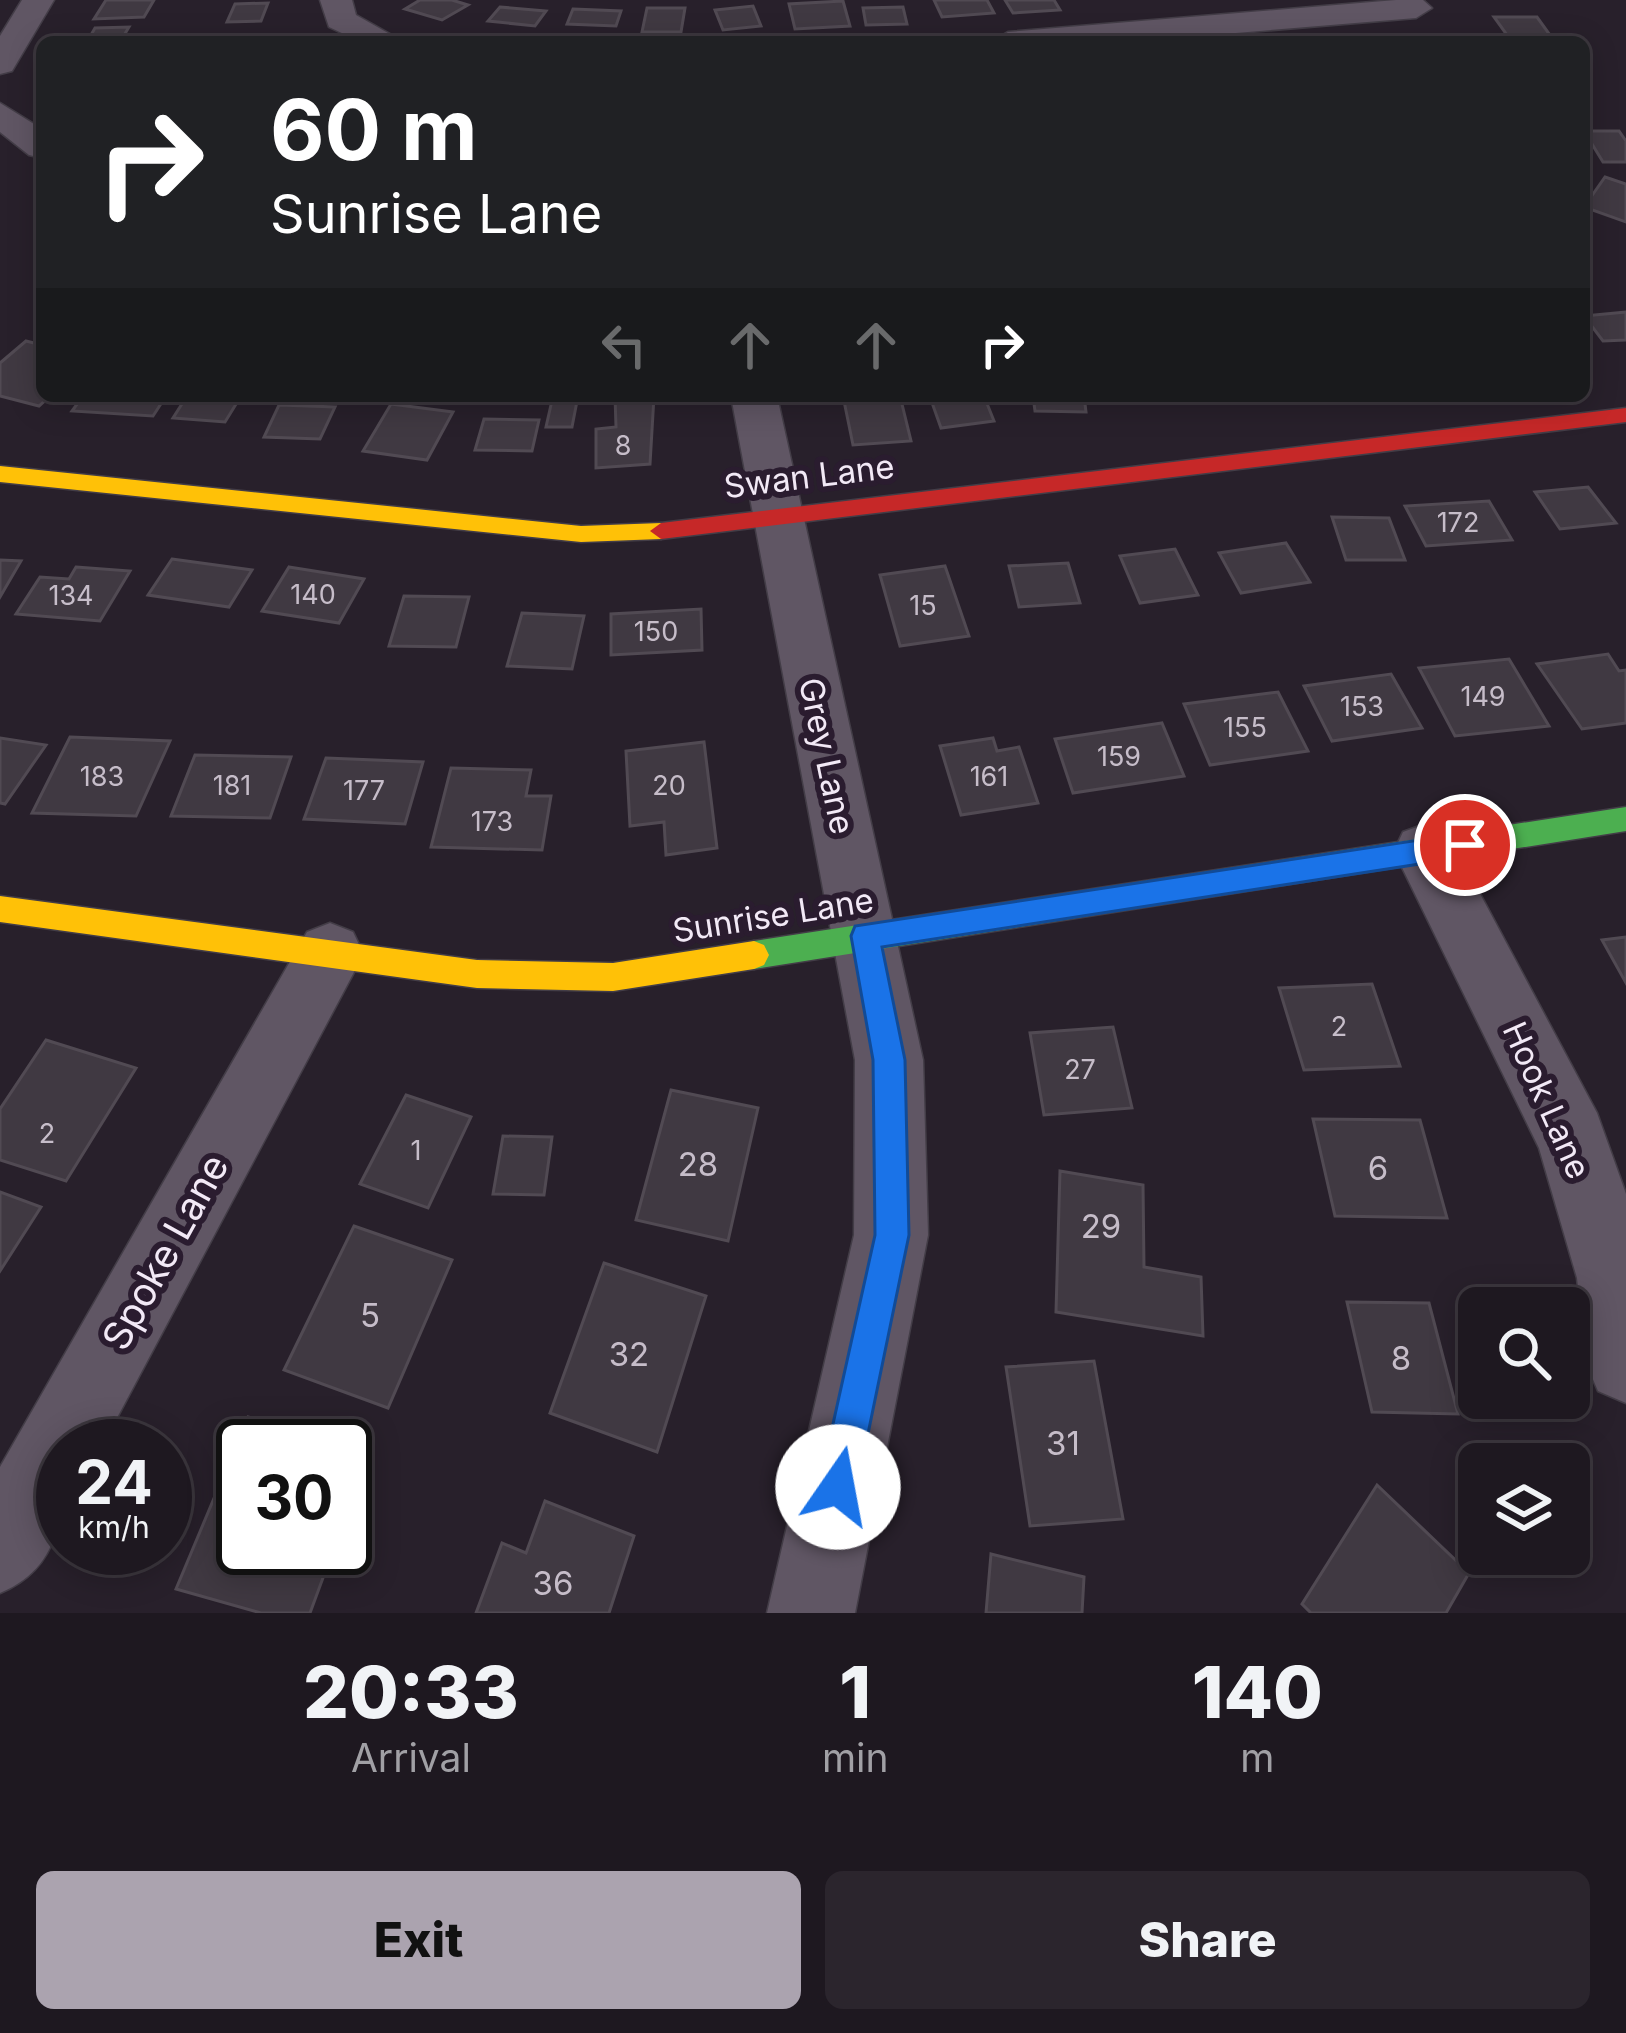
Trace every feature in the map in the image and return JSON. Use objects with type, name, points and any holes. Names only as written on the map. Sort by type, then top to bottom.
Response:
[{"type":"street","points":[[0,64],[38,0]]},
{"type":"street","points":[[336,0],[341,20],[374,36]]},
{"type":"street","points":[[1072,36],[1414,4],[1435,36]]},
{"type":"street","points":[[0,114],[36,142]]},
{"type":"street","name":"Grey Lane","points":[[755,402],[889,1060],[892,1235],[811,1613]]},
{"type":"street","name":"Swan Lane","points":[[0,473],[581,534],[649,532],[1626,415]]},
{"type":"street","name":"Sunrise Lane","points":[[0,909],[477,974],[614,977],[1626,820]]},
{"type":"street","name":"Hook Lane","points":[[1425,851],[1572,1138],[1616,1278],[1626,1363]]},
{"type":"street","name":"Spoke Lane","points":[[0,1550],[330,953]]},
{"type":"building","points":[[106,0],[154,0],[144,17],[94,19]]},
{"type":"building","points":[[420,0],[468,5],[442,20],[405,9]]},
{"type":"building","points":[[934,0],[987,0],[994,13],[942,17]]},
{"type":"building","points":[[1005,0],[1054,0],[1060,10],[1013,13]]},
{"type":"building","points":[[843,1],[850,26],[795,29],[789,4]]},
{"type":"building","points":[[268,3],[261,21],[227,22],[235,4]]},
{"type":"building","points":[[753,6],[761,26],[723,30],[715,10]]},
{"type":"building","points":[[500,7],[546,11],[535,26],[488,21]]},
{"type":"building","points":[[903,7],[907,24],[866,25],[863,8]]},
{"type":"building","points":[[647,8],[685,8],[681,32],[642,32]]},
{"type":"building","points":[[573,9],[621,11],[616,26],[567,24]]},
{"type":"building","points":[[1494,17],[1537,17],[1551,36],[1508,36]]},
{"type":"building","points":[[129,27],[124,36],[90,36],[95,28]]},
{"type":"building","points":[[1590,131],[1619,131],[1626,141],[1626,162],[1603,162],[1590,141]]},
{"type":"building","points":[[1605,177],[1626,184],[1626,222],[1590,209],[1590,198]]},
{"type":"building","points":[[1626,312],[1626,340],[1603,341],[1590,324],[1590,315]]},
{"type":"building","points":[[26,341],[36,344],[36,402],[43,402],[39,406],[0,396],[0,363]]},
{"type":"building","points":[[79,402],[162,402],[153,416],[72,411]]},
{"type":"building","points":[[183,402],[237,402],[225,422],[173,418]]},
{"type":"building","points":[[552,402],[577,402],[572,427],[546,427]]},
{"type":"building","points":[[615,402],[654,402],[650,464],[596,468],[596,429],[616,427]]},
{"type":"building","points":[[844,402],[901,402],[911,441],[853,445]]},
{"type":"building","points":[[932,402],[986,402],[994,421],[941,428]]},
{"type":"building","points":[[1034,402],[1085,402],[1086,412],[1035,411]]},
{"type":"building","points":[[391,404],[453,412],[427,460],[363,451]]},
{"type":"building","points":[[279,405],[335,407],[320,439],[264,437]]},
{"type":"building","points":[[484,419],[539,420],[532,451],[475,450]]},
{"type":"building","points":[[1588,487],[1616,523],[1560,529],[1535,492]]},
{"type":"building","points":[[1489,501],[1512,540],[1426,546],[1405,506]]},
{"type":"building","points":[[1332,517],[1389,518],[1405,560],[1346,560]]},
{"type":"building","points":[[1286,543],[1310,582],[1241,593],[1219,553]]},
{"type":"building","points":[[1175,549],[1198,595],[1140,603],[1120,556]]},
{"type":"building","points":[[172,559],[252,570],[229,607],[148,595]]},
{"type":"building","points":[[0,560],[21,561],[0,597]]},
{"type":"building","points":[[1068,563],[1080,603],[1019,607],[1009,566]]},
{"type":"building","points":[[945,566],[969,636],[900,646],[880,575]]},
{"type":"building","points":[[76,567],[130,571],[100,621],[16,614],[40,577],[69,579]]},
{"type":"building","points":[[289,567],[364,579],[339,623],[262,611]]},
{"type":"building","points":[[404,596],[469,597],[456,647],[389,646]]},
{"type":"building","points":[[701,609],[702,650],[611,655],[611,614]]},
{"type":"building","points":[[522,613],[584,616],[572,669],[507,666]]},
{"type":"building","points":[[1608,654],[1619,671],[1626,670],[1626,723],[1582,729],[1537,664]]},
{"type":"building","points":[[1509,659],[1549,726],[1455,736],[1419,668]]},
{"type":"building","points":[[1391,674],[1422,728],[1332,741],[1304,686]]},
{"type":"building","points":[[1278,692],[1308,751],[1210,765],[1184,704]]},
{"type":"building","points":[[1162,723],[1184,776],[1073,793],[1055,739]]},
{"type":"building","points":[[70,737],[170,741],[136,816],[32,813]]},
{"type":"building","points":[[0,738],[46,745],[5,804],[0,803]]},
{"type":"building","points":[[993,738],[997,751],[1019,747],[1038,803],[961,815],[940,746]]},
{"type":"building","points":[[704,742],[717,848],[666,855],[664,822],[630,826],[626,751]]},
{"type":"building","points":[[195,755],[291,757],[270,818],[171,816]]},
{"type":"building","points":[[326,758],[423,762],[405,824],[304,819]]},
{"type":"building","points":[[451,768],[531,770],[526,796],[551,796],[542,850],[431,847]]},
{"type":"building","points":[[1626,937],[1626,983],[1602,940]]},
{"type":"building","points":[[1372,984],[1400,1066],[1304,1070],[1279,988]]},
{"type":"building","points":[[1113,1027],[1132,1108],[1044,1115],[1030,1033]]},
{"type":"building","points":[[46,1040],[136,1068],[66,1181],[0,1160],[0,1109]]},
{"type":"building","points":[[671,1090],[758,1108],[728,1241],[636,1220]]},
{"type":"building","points":[[406,1095],[471,1117],[428,1208],[360,1184]]},
{"type":"building","points":[[1313,1119],[1420,1120],[1447,1218],[1335,1216]]},
{"type":"building","points":[[503,1136],[552,1137],[544,1195],[493,1194]]},
{"type":"building","points":[[1060,1171],[1143,1185],[1144,1267],[1201,1277],[1203,1336],[1056,1312]]},
{"type":"building","points":[[0,1192],[41,1207],[0,1271]]},
{"type":"building","points":[[354,1226],[452,1260],[388,1408],[284,1370]]},
{"type":"building","points":[[604,1263],[706,1296],[657,1452],[550,1413]]},
{"type":"building","points":[[1347,1302],[1429,1303],[1458,1414],[1372,1412]]},
{"type":"building","points":[[1094,1361],[1123,1519],[1030,1526],[1006,1367]]},
{"type":"building","points":[[1377,1485],[1458,1562],[1458,1575],[1468,1575],[1446,1613],[1311,1613],[1302,1604]]},
{"type":"building","points":[[216,1493],[216,1575],[324,1575],[310,1613],[261,1613],[176,1589],[182,1575],[192,1575],[192,1551]]},
{"type":"building","points":[[545,1501],[634,1536],[609,1613],[476,1613],[502,1543],[526,1553]]},
{"type":"building","points":[[991,1554],[1084,1577],[1082,1613],[986,1613]]},
{"type":"traffic: fast","points":[[754,955],[1626,819]]},
{"type":"traffic: slow","points":[[0,474],[581,534],[661,531]]},
{"type":"traffic: slow","points":[[0,909],[477,974],[613,977],[754,955]]},
{"type":"traffic: jam","points":[[661,531],[1626,415]]},
{"type":"route","points":[[838,1487],[892,1235],[889,1060],[866,936],[1465,845]]}]
